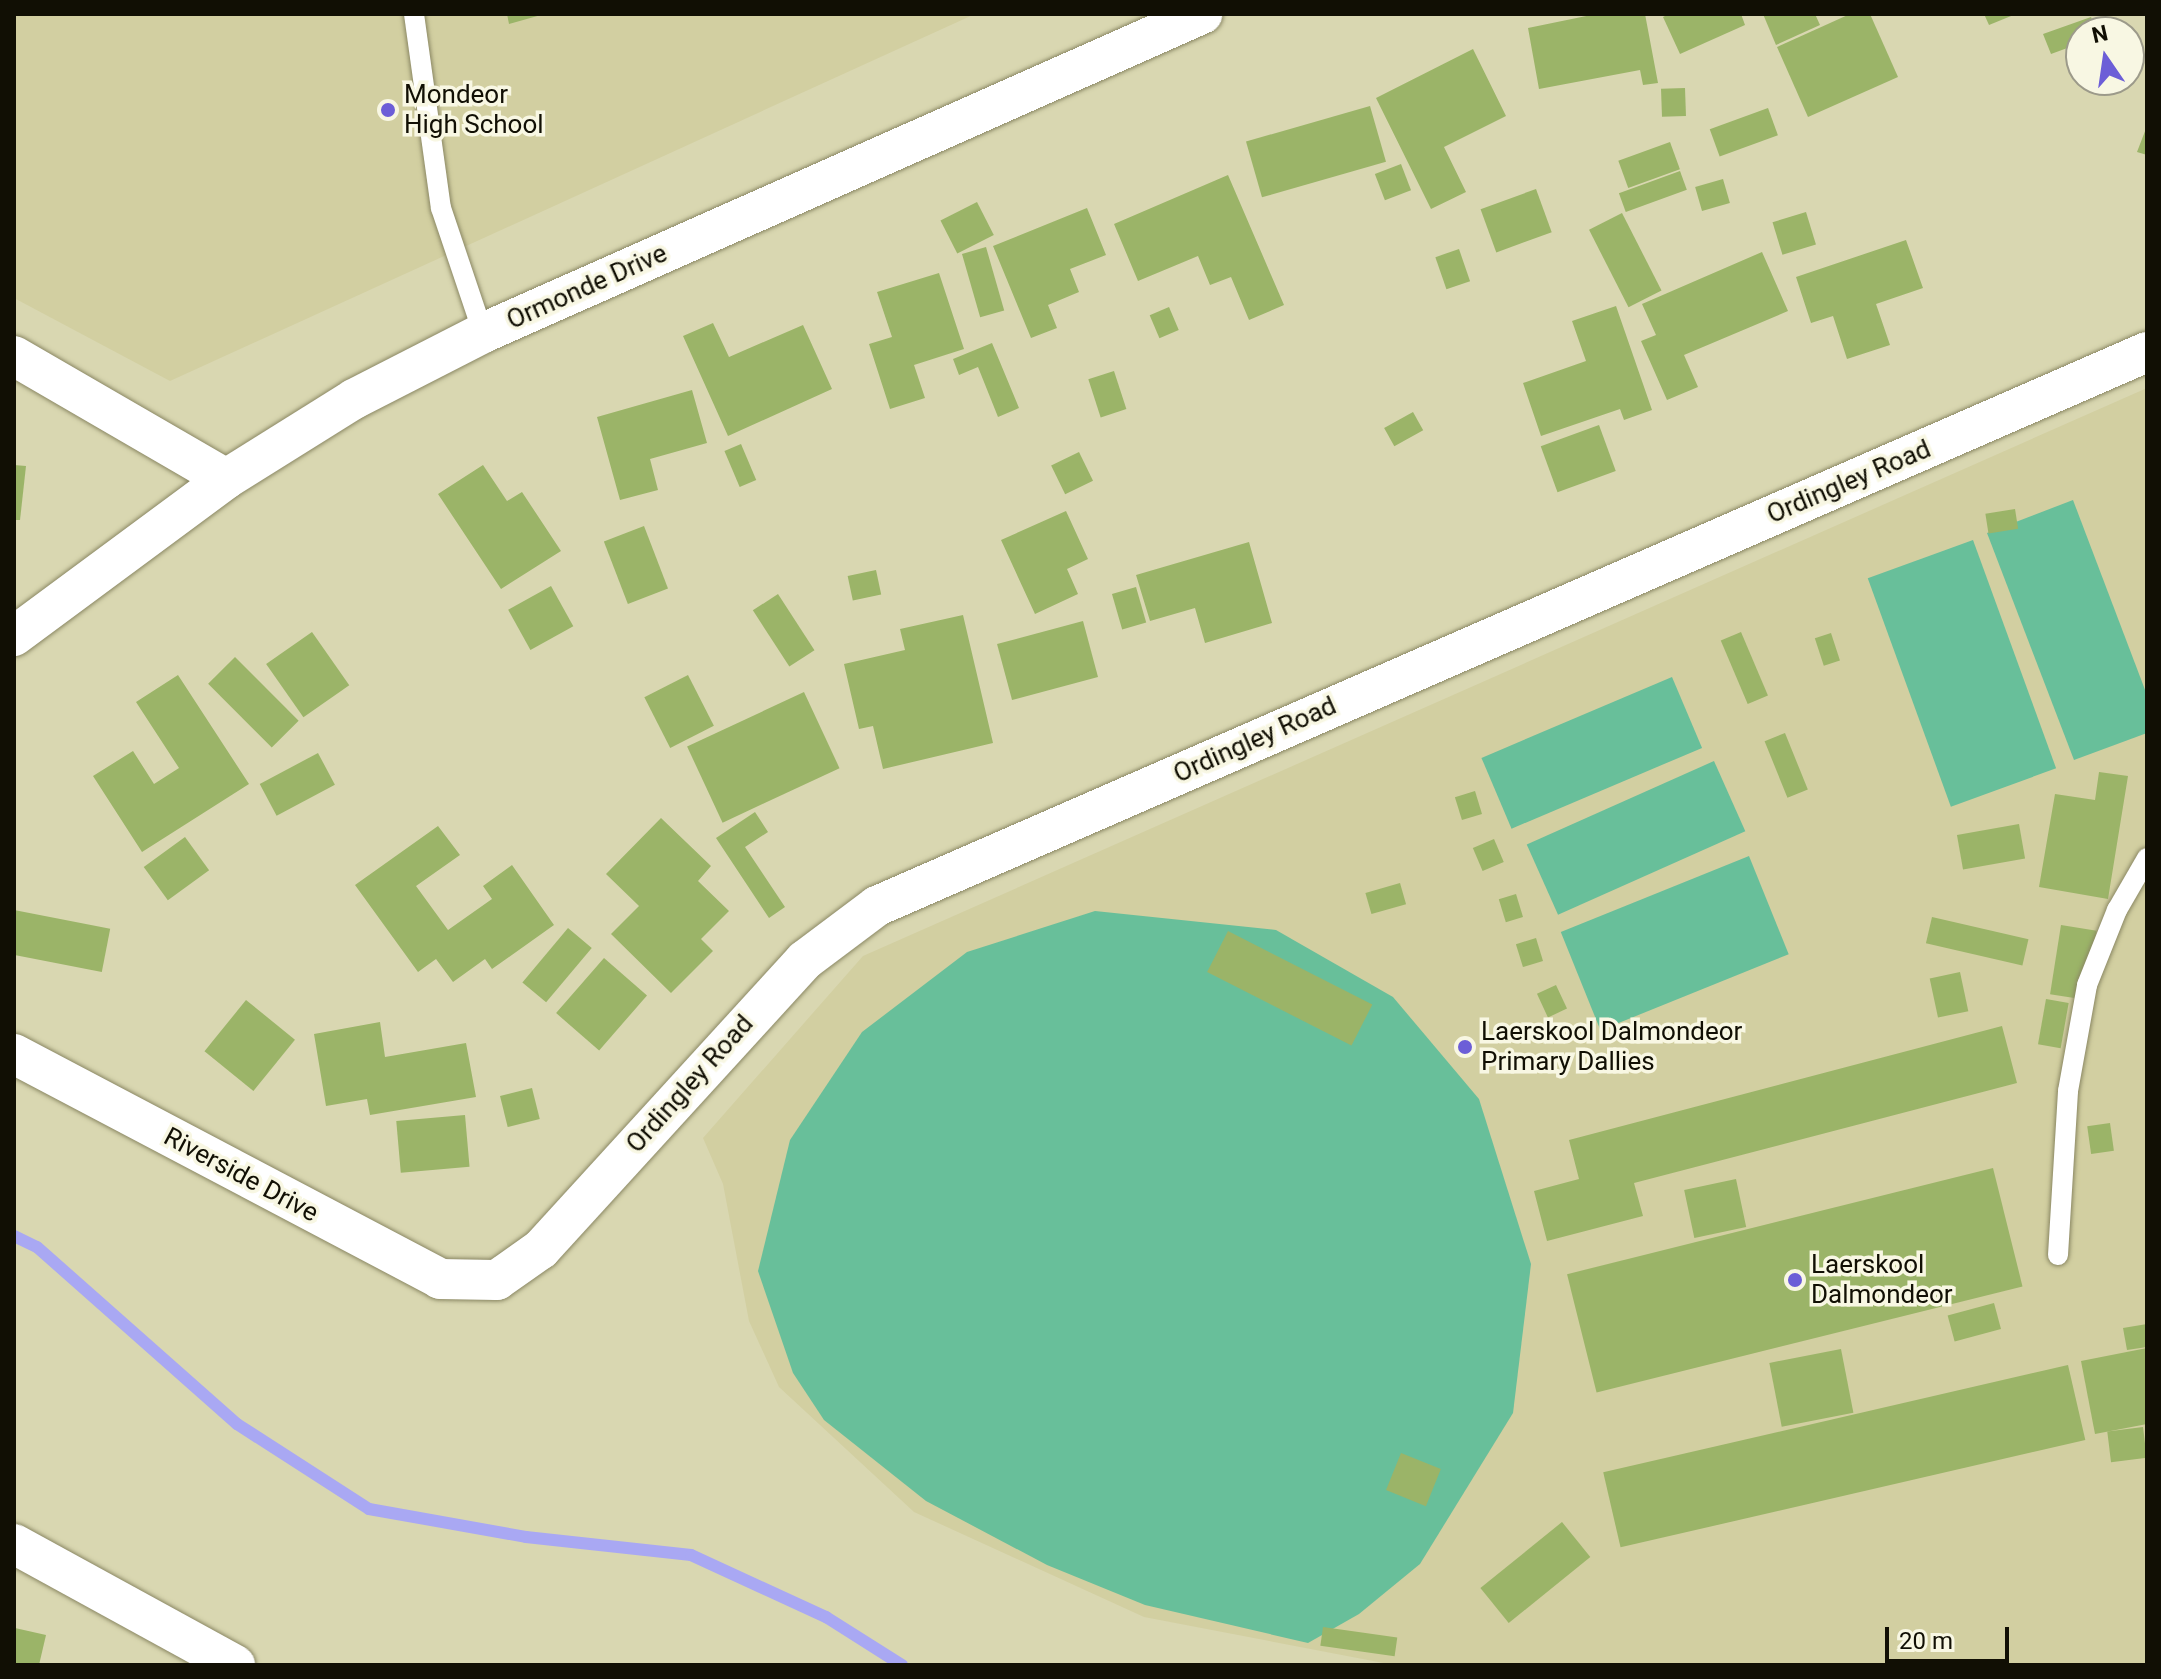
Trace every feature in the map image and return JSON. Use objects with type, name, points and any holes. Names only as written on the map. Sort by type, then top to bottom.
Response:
[{"type":"street","name":"Ormonde Drive","points":[[14,636],[226,479],[354,399],[483,333],[1202,14]]},
{"type":"street","name":"Ordingley Road","points":[[473,1283],[497,1280],[541,1249],[775,991],[834,934],[877,906],[2147,352]]},
{"type":"street","points":[[14,356],[226,479]]},
{"type":"street","name":"Riverside Drive","points":[[14,1054],[415,1267],[440,1279],[473,1283]]},
{"type":"street","points":[[14,1544],[235,1665]]},
{"type":"lane","points":[[414,14],[441,208],[483,333]]},
{"type":"lane","points":[[2058,1255],[2068,1091],[2087,985],[2117,910],[2147,858]]},
{"type":"shaded area","name":"Mondeor High School","points":[[14,14],[975,14],[170,381],[14,298]]},
{"type":"shaded area","name":"Laerskool Dalmondeor Primary Dallies","points":[[2147,388],[2147,1665],[1394,1665],[1144,1617],[914,1512],[779,1387],[749,1321],[723,1184],[703,1138],[863,956]]},
{"type":"green space","points":[[2073,500],[2147,695],[2147,733],[2074,760],[1987,533]]},
{"type":"green space","points":[[1973,540],[2056,768],[1951,807],[1868,578]]},
{"type":"green space","points":[[1672,677],[1702,748],[1512,829],[1481,758]]},
{"type":"green space","points":[[1714,761],[1745,831],[1558,915],[1527,844]]},
{"type":"green space","points":[[1749,856],[1789,954],[1600,1030],[1561,932]]},
{"type":"green space","points":[[1095,911],[1276,930],[1393,997],[1479,1099],[1531,1264],[1513,1413],[1420,1564],[1359,1614],[1308,1643],[1145,1605],[1047,1565],[926,1501],[824,1420],[793,1373],[758,1271],[790,1140],[862,1032],[967,952]]},
{"type":"building","points":[[507,14],[541,14],[541,15],[509,24]]},
{"type":"building","points":[[1596,14],[1645,14],[1658,83],[1643,85],[1640,70],[1539,89],[1528,28]]},
{"type":"building","points":[[1669,14],[1741,14],[1745,25],[1680,54],[1663,17]]},
{"type":"building","points":[[1763,14],[1815,14],[1820,25],[1776,45]]},
{"type":"building","points":[[1850,14],[1870,14],[1898,77],[1808,117],[1777,47]]},
{"type":"building","points":[[1984,14],[2016,14],[1989,25]]},
{"type":"building","points":[[2065,26],[2065,49],[2051,54],[2043,34]]},
{"type":"building","points":[[1473,49],[1506,116],[1444,147],[1466,192],[1431,209],[1376,98]]},
{"type":"building","points":[[1685,88],[1686,116],[1662,117],[1661,89]]},
{"type":"building","points":[[1370,106],[1386,162],[1262,197],[1246,142]]},
{"type":"building","points":[[1768,108],[1778,135],[1720,156],[1710,129]]},
{"type":"building","points":[[2147,126],[2147,155],[2137,152]]},
{"type":"building","points":[[1670,142],[1680,169],[1628,188],[1618,161]]},
{"type":"building","points":[[1401,164],[1411,190],[1385,200],[1375,174]]},
{"type":"building","points":[[1680,171],[1687,190],[1626,212],[1619,193]]},
{"type":"building","points":[[1228,175],[1284,305],[1249,320],[1231,277],[1210,285],[1198,256],[1138,281],[1114,224]]},
{"type":"building","points":[[1723,179],[1730,203],[1702,211],[1695,187]]},
{"type":"building","points":[[1536,189],[1552,232],[1496,252],[1481,209]]},
{"type":"building","points":[[977,202],[994,235],[957,254],[940,221]]},
{"type":"building","points":[[1087,208],[1106,255],[1070,269],[1079,292],[1048,305],[1057,328],[1031,338],[993,246]]},
{"type":"building","points":[[1806,212],[1816,245],[1782,255],[1773,222]]},
{"type":"building","points":[[1622,213],[1661,291],[1629,307],[1589,230]]},
{"type":"building","points":[[1906,240],[1923,288],[1876,304],[1890,345],[1847,359],[1833,316],[1811,323],[1796,277]]},
{"type":"building","points":[[986,247],[1004,310],[980,317],[962,254]]},
{"type":"building","points":[[1459,249],[1470,281],[1446,289],[1435,257]]},
{"type":"building","points":[[1762,252],[1788,311],[1684,355],[1698,387],[1667,400],[1641,341],[1656,335],[1642,304]]},
{"type":"building","points":[[939,273],[964,349],[914,365],[925,398],[890,409],[869,344],[892,337],[877,292]]},
{"type":"building","points":[[1616,306],[1652,410],[1624,420],[1620,409],[1541,436],[1523,383],[1586,361],[1572,321]]},
{"type":"building","points":[[1169,307],[1179,330],[1159,338],[1150,315]]},
{"type":"building","points":[[713,323],[729,357],[803,325],[832,389],[728,436],[683,336]]},
{"type":"building","points":[[992,343],[1019,408],[998,417],[978,367],[959,375],[953,359]]},
{"type":"building","points":[[1114,371],[1126,409],[1101,417],[1088,379]]},
{"type":"building","points":[[692,390],[707,443],[650,459],[658,490],[620,500],[597,417]]},
{"type":"building","points":[[1413,412],[1423,430],[1394,446],[1384,428]]},
{"type":"building","points":[[1599,425],[1616,471],[1557,492],[1541,446]]},
{"type":"building","points":[[741,444],[756,480],[740,487],[724,451]]},
{"type":"building","points":[[1079,452],[1093,481],[1065,494],[1051,466]]},
{"type":"building","points":[[14,465],[26,466],[20,520],[14,520]]},
{"type":"building","points":[[483,465],[507,501],[522,492],[561,551],[501,589],[438,494]]},
{"type":"building","points":[[2015,509],[2018,529],[1988,533],[1985,514]]},
{"type":"building","points":[[1066,511],[1088,559],[1067,569],[1078,594],[1035,614],[1001,540]]},
{"type":"building","points":[[644,526],[668,589],[628,604],[604,541]]},
{"type":"building","points":[[1249,542],[1272,623],[1205,643],[1195,608],[1150,621],[1136,575]]},
{"type":"building","points":[[876,570],[881,594],[853,600],[848,576]]},
{"type":"building","points":[[551,586],[573,626],[530,650],[508,610]]},
{"type":"building","points":[[1136,587],[1146,623],[1122,629],[1112,594]]},
{"type":"building","points":[[778,594],[814,650],[789,667],[753,610]]},
{"type":"building","points":[[963,615],[993,743],[883,769],[873,726],[859,729],[844,664],[905,650],[900,629]]},
{"type":"building","points":[[1083,621],[1098,677],[1012,700],[997,644]]},
{"type":"building","points":[[312,632],[349,685],[303,717],[266,664]]},
{"type":"building","points":[[1741,632],[1768,696],[1748,704],[1721,641]]},
{"type":"building","points":[[1831,633],[1840,661],[1824,666],[1815,638]]},
{"type":"building","points":[[235,657],[299,721],[272,748],[208,684]]},
{"type":"building","points":[[178,675],[249,784],[142,852],[93,776],[133,751],[154,784],[179,768],[136,702]]},
{"type":"building","points":[[688,675],[714,726],[670,748],[644,697]]},
{"type":"building","points":[[804,692],[839,768],[723,823],[687,747]]},
{"type":"building","points":[[1785,733],[1808,790],[1787,798],[1765,741]]},
{"type":"building","points":[[318,753],[335,785],[277,816],[260,784]]},
{"type":"building","points":[[2099,772],[2128,776],[2108,899],[2039,887],[2055,794],[2095,800]]},
{"type":"building","points":[[1475,791],[1482,814],[1462,820],[1455,797]]},
{"type":"building","points":[[755,812],[768,832],[745,847],[785,907],[769,918],[716,838]]},
{"type":"building","points":[[661,818],[711,866],[698,881],[729,911],[701,939],[713,951],[671,993],[611,934],[639,906],[606,874]]},
{"type":"building","points":[[2019,824],[2025,858],[1963,869],[1957,835]]},
{"type":"building","points":[[438,826],[460,855],[416,886],[448,930],[492,899],[483,886],[512,865],[554,925],[492,969],[485,959],[453,982],[436,959],[418,972],[355,885]]},
{"type":"building","points":[[185,837],[209,870],[168,900],[144,867]]},
{"type":"building","points":[[1494,839],[1504,862],[1483,871],[1473,848]]},
{"type":"building","points":[[1400,883],[1406,904],[1371,914],[1365,893]]},
{"type":"building","points":[[1516,894],[1523,917],[1506,922],[1499,899]]},
{"type":"building","points":[[14,910],[110,929],[102,972],[14,955]]},
{"type":"building","points":[[1932,917],[2028,939],[2022,966],[1926,943]]},
{"type":"building","points":[[2061,925],[2097,931],[2086,1000],[2050,994]]},
{"type":"building","points":[[568,928],[592,948],[546,1002],[522,982]]},
{"type":"building","points":[[1228,931],[1372,1005],[1351,1046],[1207,972]]},
{"type":"building","points":[[1536,938],[1543,961],[1523,967],[1516,944]]},
{"type":"building","points":[[604,958],[647,995],[599,1050],[556,1013]]},
{"type":"building","points":[[1960,972],[1968,1011],[1938,1018],[1930,978]]},
{"type":"building","points":[[1556,985],[1567,1009],[1548,1017],[1537,994]]},
{"type":"building","points":[[2046,999],[2069,1003],[2061,1048],[2038,1044]]},
{"type":"building","points":[[246,1000],[295,1040],[253,1091],[204,1051]]},
{"type":"building","points":[[380,1022],[385,1057],[466,1043],[476,1097],[370,1115],[367,1099],[326,1106],[314,1034]]},
{"type":"building","points":[[2002,1026],[2017,1083],[1634,1183],[1643,1216],[1547,1241],[1534,1191],[1579,1179],[1569,1140]]},
{"type":"building","points":[[532,1088],[540,1119],[508,1127],[500,1096]]},
{"type":"building","points":[[465,1115],[470,1167],[401,1173],[396,1121]]},
{"type":"building","points":[[2110,1123],[2114,1151],[2091,1154],[2087,1126]]},
{"type":"building","name":"Laerskool Dalmondeor","points":[[1993,1168],[2023,1286],[1597,1393],[1567,1274]]},
{"type":"building","points":[[1736,1179],[1746,1227],[1694,1238],[1684,1190]]},
{"type":"building","points":[[1994,1303],[2001,1329],[1955,1342],[1948,1315]]},
{"type":"building","points":[[2147,1324],[2147,1347],[2127,1350],[2123,1328]]},
{"type":"building","points":[[2147,1348],[2147,1424],[2095,1434],[2081,1361]]},
{"type":"building","points":[[1841,1349],[1853,1413],[1782,1427],[1769,1363]]},
{"type":"building","points":[[2068,1365],[2085,1440],[1621,1547],[1603,1472]]},
{"type":"building","points":[[2143,1427],[2147,1458],[2111,1462],[2107,1431]]},
{"type":"building","points":[[1401,1453],[1441,1469],[1426,1506],[1386,1490]]},
{"type":"building","points":[[1562,1522],[1590,1557],[1509,1623],[1480,1588]]},
{"type":"building","points":[[1323,1627],[1397,1637],[1395,1656],[1320,1646]]},
{"type":"building","points":[[15,1628],[46,1635],[39,1665],[14,1665]]},
{"type":"waterway","points":[[14,1236],[37,1247],[237,1424],[369,1509],[526,1537],[691,1555],[826,1617],[902,1665]]},
{"type":"place","name":"Mondeor High School","points":[[388,110]]},
{"type":"place","name":"Laerskool Dalmondeor Primary Dallies","points":[[1465,1047]]},
{"type":"place","name":"Laerskool Dalmondeor","points":[[1795,1280]]}]
